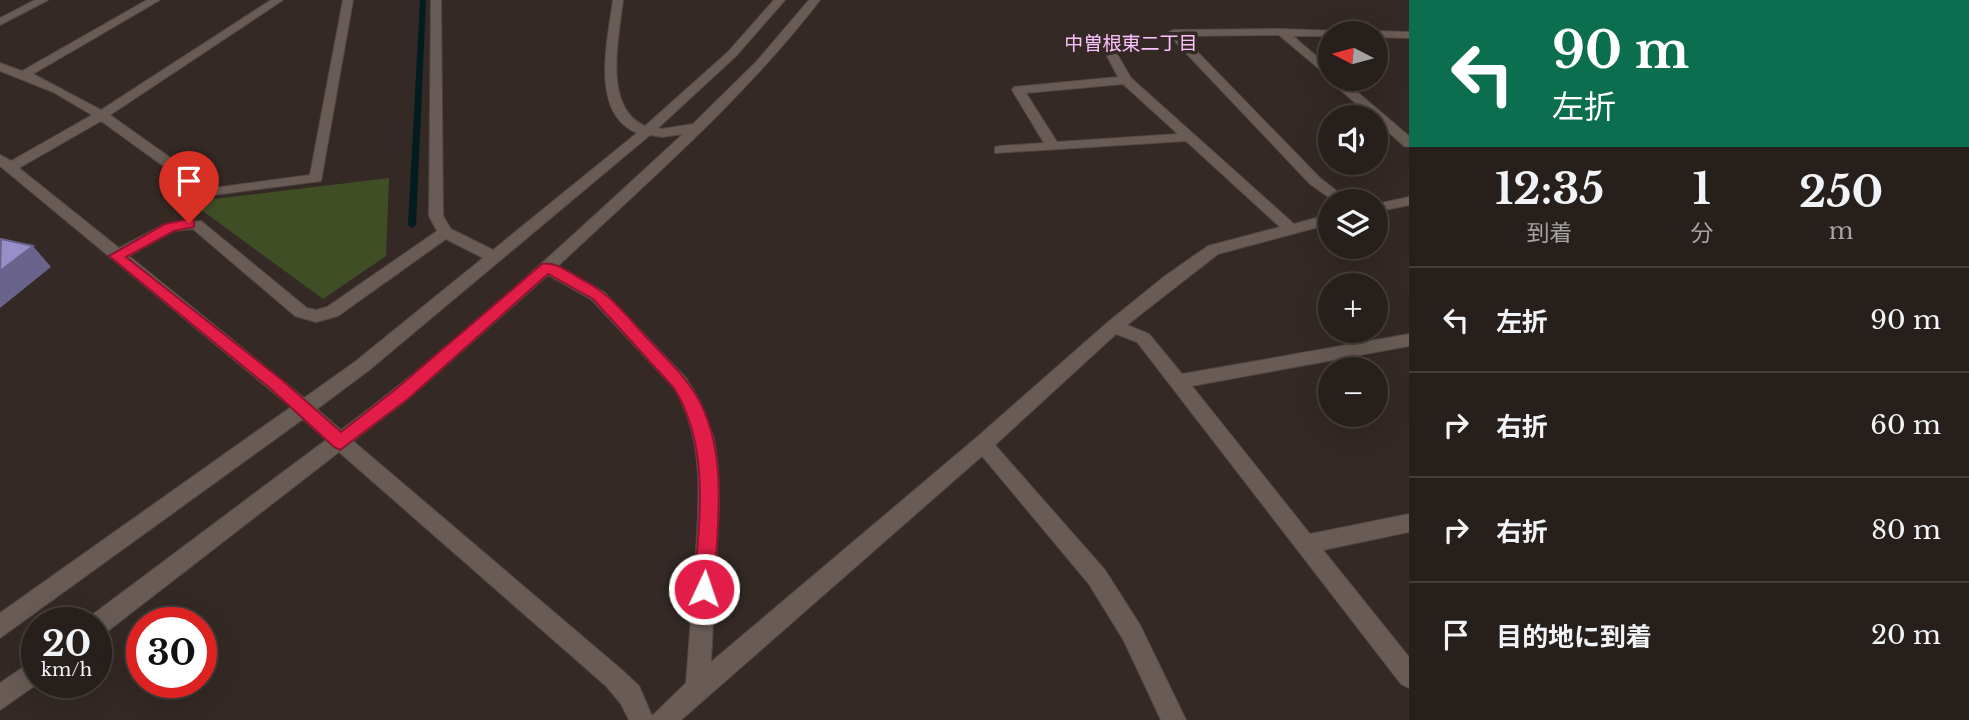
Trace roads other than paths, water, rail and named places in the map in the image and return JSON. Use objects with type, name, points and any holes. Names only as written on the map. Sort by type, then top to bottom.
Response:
[{"type":"street","points":[[0,22],[43,0]]},
{"type":"street","points":[[25,74],[155,0]]},
{"type":"street","points":[[278,0],[100,116],[6,163],[304,408],[614,678],[630,695],[641,720]]},
{"type":"street","points":[[0,67],[60,89],[210,193],[316,178],[348,0]]},
{"type":"street","points":[[436,0],[436,216],[446,232],[495,258]]},
{"type":"street","points":[[618,0],[612,54],[616,110],[625,123],[645,133],[669,133],[698,127]]},
{"type":"street","points":[[0,627],[362,366],[645,133],[732,54],[779,0]]},
{"type":"street","points":[[112,614],[402,394],[547,267],[698,127],[760,64],[815,0]]},
{"type":"street","points":[[1282,32],[1318,64]]},
{"type":"street","points":[[1318,33],[1173,33],[1315,181],[1326,189]]},
{"type":"street","points":[[1388,34],[1409,35]]},
{"type":"street","points":[[1112,54],[1126,80],[1290,228]]},
{"type":"street","points":[[1053,146],[1018,90],[1126,80]]},
{"type":"street","points":[[1349,91],[1409,143]]},
{"type":"street","points":[[1000,150],[1192,137]]},
{"type":"street","points":[[1388,206],[1407,203]]},
{"type":"street","points":[[662,720],[983,444],[1114,326],[1213,250],[1318,222]]},
{"type":"street","points":[[116,256],[170,228],[196,224],[301,312],[317,316],[332,312],[446,232]]},
{"type":"street","points":[[547,267],[598,296],[680,383],[691,401],[704,439],[709,506],[698,690]]},
{"type":"street","points":[[1114,326],[1143,338],[1409,676]]},
{"type":"street","points":[[1178,382],[1409,340]]},
{"type":"street","points":[[983,444],[1097,578],[1132,632],[1174,720]]},
{"type":"street","points":[[1307,544],[1409,523]]},
{"type":"street","points":[[0,698],[21,682]]},
{"type":"waterway","points":[[412,225],[423,0]]},
{"type":"district","name":"中曽根東二丁目","points":[[1131,43]]}]
